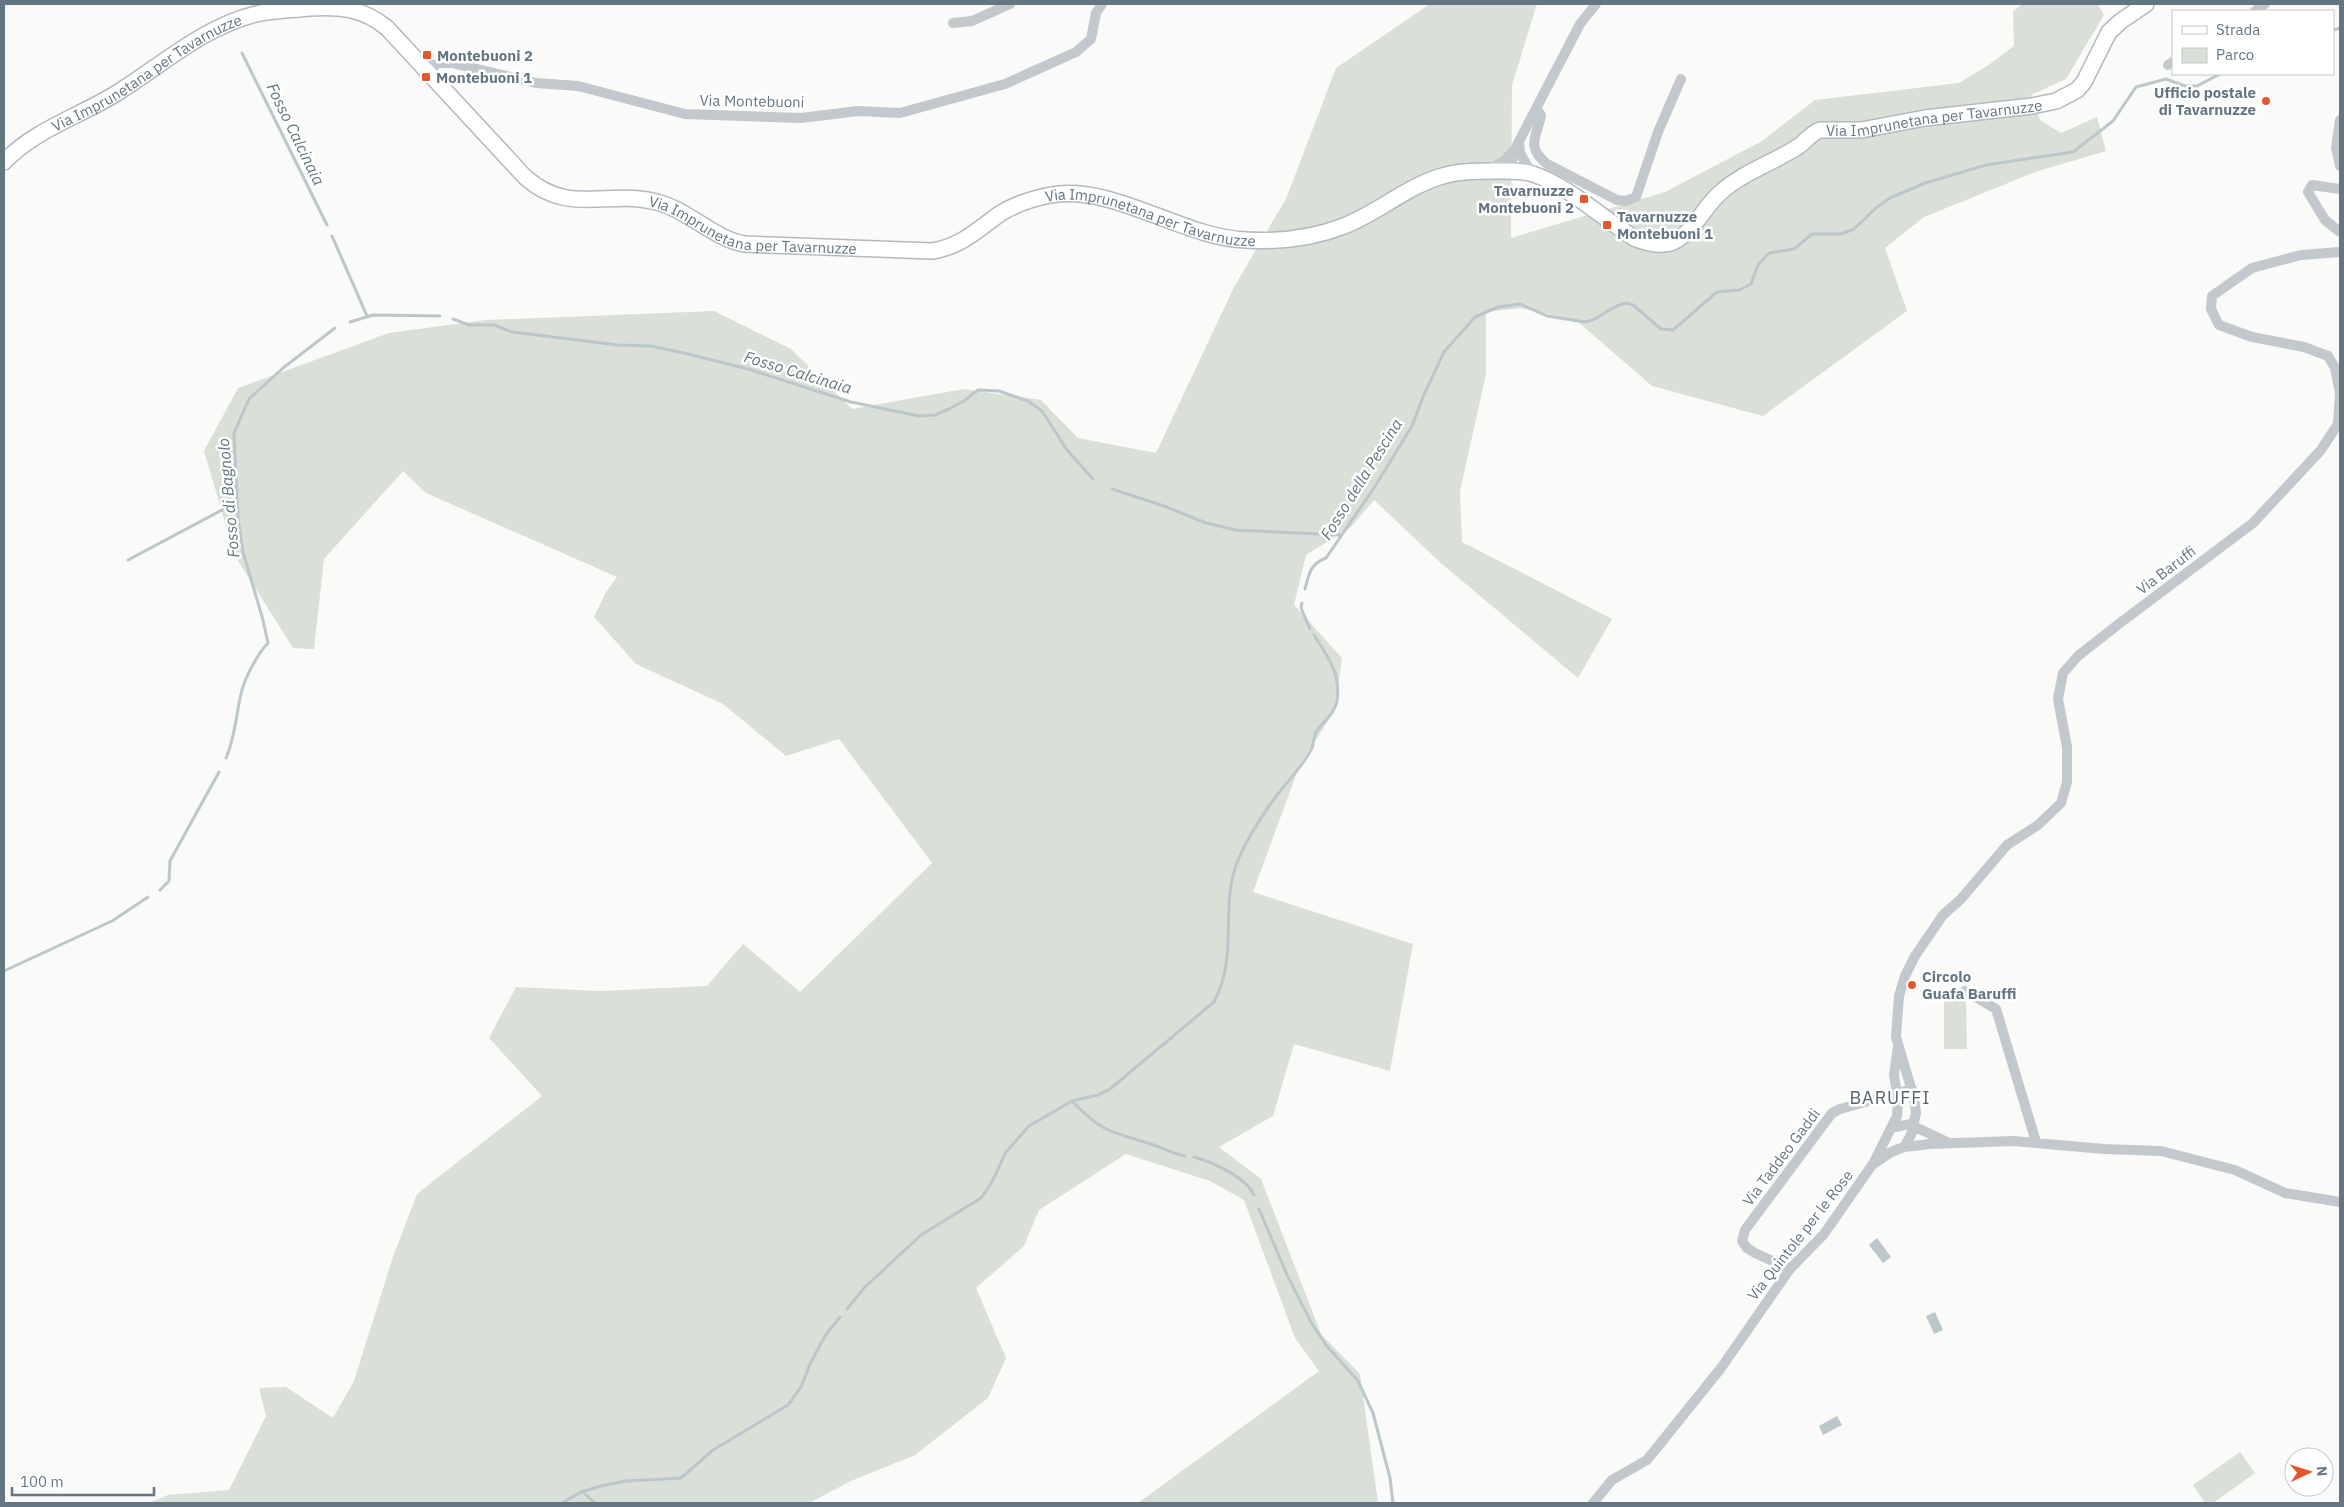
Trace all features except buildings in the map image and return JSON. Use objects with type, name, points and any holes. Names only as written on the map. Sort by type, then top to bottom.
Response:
[{"type":"main road","name":"Via Imprunetana per Tavarnuzze","points":[[4,162],[29,142],[116,94],[212,31],[258,14],[320,8],[342,8],[359,11],[378,20],[387,28],[519,171],[543,191],[567,198],[636,199],[658,202],[682,211],[724,238],[746,244],[932,252],[945,250],[967,239],[1002,213],[1016,206],[1049,196],[1072,193],[1116,203],[1213,235],[1240,240],[1280,240],[1311,235],[1343,226],[1439,177],[1486,171],[1514,171],[1532,174],[1580,201],[1636,239],[1650,244],[1672,242],[1684,236],[1721,192],[1750,172],[1799,146],[1814,132],[1820,130],[1862,130],[1925,118],[2032,106],[2069,96],[2084,82],[2109,32],[2121,20],[2146,4]]},
{"type":"street","points":[[953,23],[972,21],[1010,4]]},
{"type":"street","name":"Via Montebuoni","points":[[424,68],[440,63],[452,62],[536,83],[578,86],[597,90],[685,114],[801,118],[858,111],[900,113],[1005,84],[1076,52],[1091,40],[1096,13],[1102,4]]},
{"type":"street","points":[[1514,171],[1518,148],[1536,110],[1580,24],[1596,4]]},
{"type":"street","points":[[1536,110],[1541,115],[1533,144],[1540,158],[1546,164],[1617,200],[1626,201],[1636,197],[1658,132],[1681,79]]},
{"type":"street","points":[[2340,120],[2336,148],[2340,166]]},
{"type":"street","points":[[1486,171],[1499,164],[1518,148]]},
{"type":"street","points":[[1518,148],[1532,174]]},
{"type":"street","points":[[1580,201],[1587,184]]},
{"type":"street","points":[[2340,189],[2312,186],[2308,192],[2325,220],[2340,232]]},
{"type":"street","name":"Via Baruffi","points":[[1872,1165],[1892,1128],[1898,1108],[1894,1075],[1898,1044],[1896,1020],[1899,996],[1905,976],[1928,935],[1943,915],[1961,899],[2007,844],[2038,825],[2061,803],[2067,782],[2067,747],[2058,700],[2063,673],[2078,656],[2120,623],[2253,524],[2321,450],[2338,424],[2340,393],[2335,368],[2328,356],[2304,347],[2252,337],[2219,325],[2211,309],[2212,296],[2252,268],[2301,255],[2340,252]]},
{"type":"street","points":[[1965,991],[1996,1009],[2036,1142]]},
{"type":"street","name":"Via Baruffi","points":[[1898,1044],[1912,1089],[1916,1113],[1914,1126],[1904,1147]]},
{"type":"street","name":"Via Taddeo Gaddi","points":[[1790,1269],[1747,1248],[1742,1241],[1742,1234],[1832,1113],[1840,1109],[1912,1089]]},
{"type":"street","points":[[1904,1147],[1896,1139],[1892,1128],[1904,1124],[1914,1126],[1948,1143]]},
{"type":"street","name":"Via Quintole per le Rose","points":[[1593,1503],[1612,1480],[1647,1460],[1721,1368],[1790,1269],[1824,1234],[1872,1165],[1891,1152],[1904,1147],[1948,1143],[2036,1142],[2104,1149],[2161,1152],[2235,1170],[2285,1193],[2340,1202]]},
{"type":"green space","points":[[1430,4],[1537,4],[1512,85],[1511,238],[1665,192],[1762,141],[1815,100],[1959,83],[1987,66],[2014,46],[2013,11],[2023,4],[2098,4],[2104,15],[2066,79],[2031,95],[2040,120],[2061,133],[2097,117],[2106,151],[2035,172],[1924,217],[1885,248],[1907,311],[1763,416],[1652,386],[1577,321],[1521,308],[1486,312],[1486,374],[1460,491],[1462,542],[1612,619],[1578,678],[1442,564],[1374,500],[1351,527],[1306,555],[1294,605],[1342,658],[1334,712],[1300,764],[1253,892],[1413,944],[1390,1071],[1294,1044],[1273,1116],[1219,1147],[1261,1179],[1321,1334],[1360,1374],[1378,1503],[1138,1503],[1319,1371],[1295,1338],[1244,1200],[1210,1181],[1126,1154],[1039,1210],[1024,1246],[976,1288],[1006,1358],[988,1398],[915,1455],[851,1481],[809,1503],[149,1503],[168,1495],[229,1490],[266,1416],[259,1388],[286,1387],[333,1418],[354,1381],[393,1257],[417,1194],[542,1096],[489,1038],[516,987],[600,991],[707,986],[743,944],[800,992],[932,863],[839,739],[786,756],[723,704],[636,664],[594,617],[606,592],[617,577],[426,493],[403,471],[324,559],[314,649],[293,648],[235,556],[204,451],[238,388],[389,333],[486,320],[714,311],[791,349],[852,409],[964,389],[1041,400],[1078,438],[1156,453],[1234,287],[1286,199],[1336,68]]},
{"type":"green space","points":[[1944,1000],[1966,1000],[1967,1049],[1944,1049]]},
{"type":"green space","points":[[2240,1452],[2255,1473],[2213,1503],[2205,1503],[2193,1485]]},
{"type":"shaded area","points":[[1877,1238],[1891,1257],[1883,1263],[1869,1245]]},
{"type":"shaded area","points":[[1935,1312],[1943,1330],[1934,1334],[1926,1316]]},
{"type":"shaded area","points":[[1837,1416],[1842,1425],[1823,1435],[1819,1426]]},
{"type":"waterway","name":"Fosso della Pescina","points":[[2334,30],[2340,28]]},
{"type":"waterway","name":"Fosso Calcinaia","points":[[242,53],[327,225]]},
{"type":"waterway","name":"Fosso della Pescina","points":[[1305,589],[1313,566],[1326,558],[1374,488],[1412,426],[1444,352],[1475,317],[1498,307],[1520,304],[1547,316],[1585,322],[1595,319],[1621,304],[1627,303],[1633,305],[1661,329],[1673,330],[1717,292],[1739,290],[1751,284],[1758,265],[1769,253],[1794,249],[1812,234],[1841,234],[1854,229],[1877,207],[1890,198],[1925,183],[1986,165],[2073,152],[2113,121],[2136,87],[2166,79],[2185,86],[2197,86],[2218,75]]},
{"type":"waterway","name":"Fosso Calcinaia","points":[[332,236],[367,316]]},
{"type":"waterway","name":"Fosso Calcinaia","points":[[350,322],[373,315],[440,316]]},
{"type":"waterway","name":"Fosso Calcinaia","points":[[453,319],[469,325],[494,325],[512,332],[618,345],[651,346],[748,369],[851,402],[919,416],[935,415],[949,409],[964,401],[978,390],[999,391],[1028,401],[1042,411],[1067,450],[1093,479]]},
{"type":"waterway","name":"Fosso di Bagnolo","points":[[226,758],[245,681],[268,643],[243,552],[238,519],[234,433],[249,399],[283,368],[335,328]]},
{"type":"waterway","name":"Fosso Calcinaia","points":[[1112,489],[1164,506],[1206,523],[1236,530],[1340,535]]},
{"type":"waterway","points":[[128,560],[237,502]]},
{"type":"waterway","name":"Fosso della Pescina","points":[[1302,603],[1301,608],[1310,629]]},
{"type":"waterway","name":"Fosso della Pescina","points":[[847,1309],[864,1288],[921,1235],[981,1198],[992,1182],[1006,1152],[1029,1126],[1072,1101],[1098,1095],[1110,1089],[1214,1002],[1222,984],[1226,965],[1230,893],[1239,858],[1264,813],[1307,757],[1312,748],[1316,732],[1336,706],[1338,691],[1335,673],[1314,635]]},
{"type":"waterway","name":"Fosso di Bagnolo","points":[[160,890],[169,881],[170,861],[219,772]]},
{"type":"waterway","name":"Fosso di Bagnolo","points":[[4,971],[112,921],[148,897]]},
{"type":"waterway","points":[[1073,1102],[1091,1119],[1107,1129],[1185,1156]]},
{"type":"waterway","points":[[1194,1157],[1219,1166],[1236,1176],[1250,1188],[1254,1195]]},
{"type":"waterway","points":[[1259,1209],[1288,1277],[1312,1324],[1326,1345],[1358,1381],[1373,1413],[1390,1478],[1393,1503]]},
{"type":"waterway","name":"Fosso della Pescina","points":[[562,1503],[581,1492],[601,1486],[626,1481],[681,1478],[713,1450],[788,1405],[801,1387],[810,1364],[825,1336],[840,1317]]},
{"type":"waterway","points":[[583,1492],[595,1503]]},
{"type":"place","name":"Montebuoni 2","points":[[427,55]]},
{"type":"place","name":"Montebuoni 1","points":[[426,77]]},
{"type":"place","name":"Ufficio postale di Tavarnuzze","points":[[2266,101]]},
{"type":"place","name":"Tavarnuzze Montebuoni 2","points":[[1584,199]]},
{"type":"place","name":"Tavarnuzze Montebuoni 1","points":[[1607,225]]},
{"type":"place","name":"Circolo Guafa Baruffi","points":[[1912,985]]},
{"type":"district","name":"BARUFFI","points":[[1890,1097]]}]
